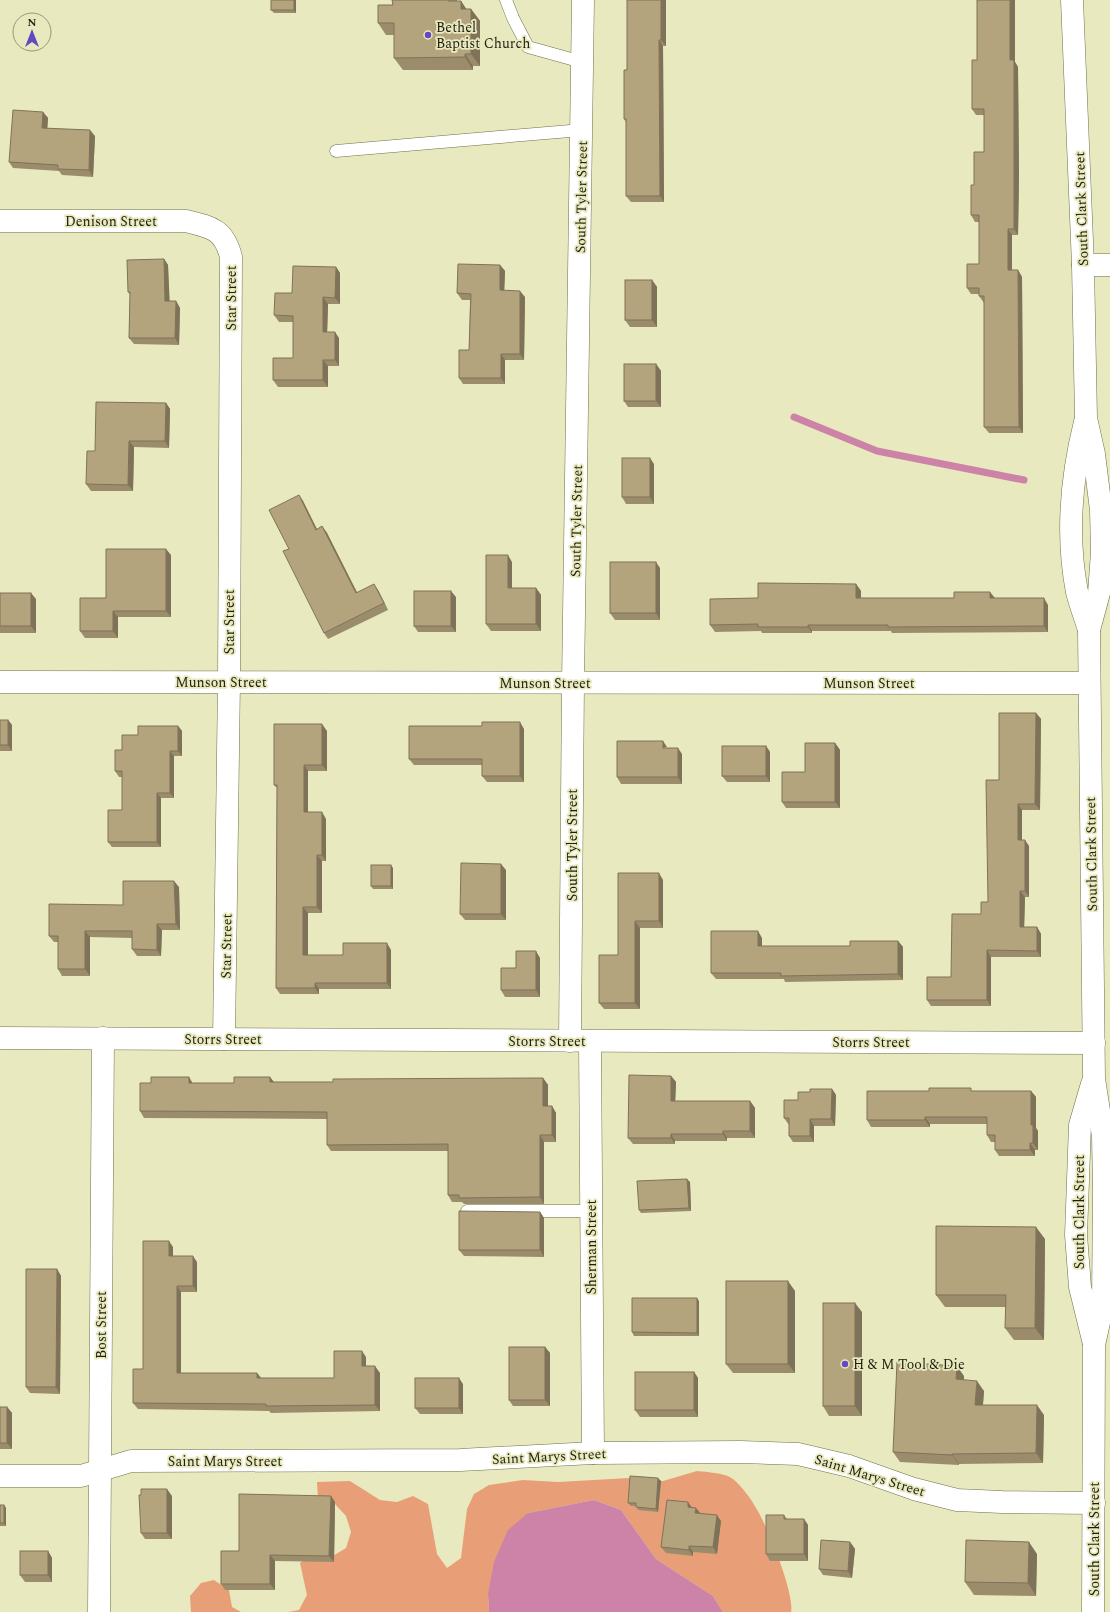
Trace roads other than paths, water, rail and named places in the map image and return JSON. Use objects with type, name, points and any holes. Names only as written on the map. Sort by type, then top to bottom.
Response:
[{"type":"street","name":"South Tyler Street","points":[[580,1041],[573,683],[583,0]]},
{"type":"street","name":"South Clark Street","points":[[1072,0],[1083,265],[1086,418],[1094,454],[1100,504],[1102,552],[1099,593],[1089,630],[1094,1079],[1103,1136],[1104,1187],[1103,1304],[1094,1345],[1094,1612]]},
{"type":"street","name":"Denison Street","points":[[0,220],[186,221],[204,225],[219,233]]},
{"type":"street","name":"Star Street","points":[[219,233],[228,244],[231,257],[229,682],[224,1039]]},
{"type":"street","points":[[1083,265],[1110,265]]},
{"type":"street","name":"South Clark Street","points":[[1086,418],[1077,454],[1071,510],[1071,553],[1077,593],[1089,630]]},
{"type":"street","name":"Munson Street","points":[[0,682],[1089,683]]},
{"type":"street","name":"Storrs Street","points":[[0,1038],[1094,1043]]},
{"type":"street","name":"Bost Street","points":[[99,1612],[103,1038]]},
{"type":"street","name":"Sherman Street","points":[[580,1041],[591,1211],[593,1453]]},
{"type":"street","name":"Saint Marys Street","points":[[0,1476],[81,1476],[131,1461],[460,1460],[593,1453],[740,1452],[798,1454],[849,1466],[914,1490],[957,1500],[1094,1503]]},
{"type":"lane","points":[[506,0],[513,18],[528,47],[582,62]]},
{"type":"lane","points":[[336,151],[582,130]]},
{"type":"lane","points":[[467,1211],[591,1211]]},
{"type":"waterway","points":[[794,417],[877,451],[1024,480]]},
{"type":"place","name":"Bethel Baptist Church","points":[[428,35]]},
{"type":"place","name":"H & M Tool & Die","points":[[845,1364]]}]
